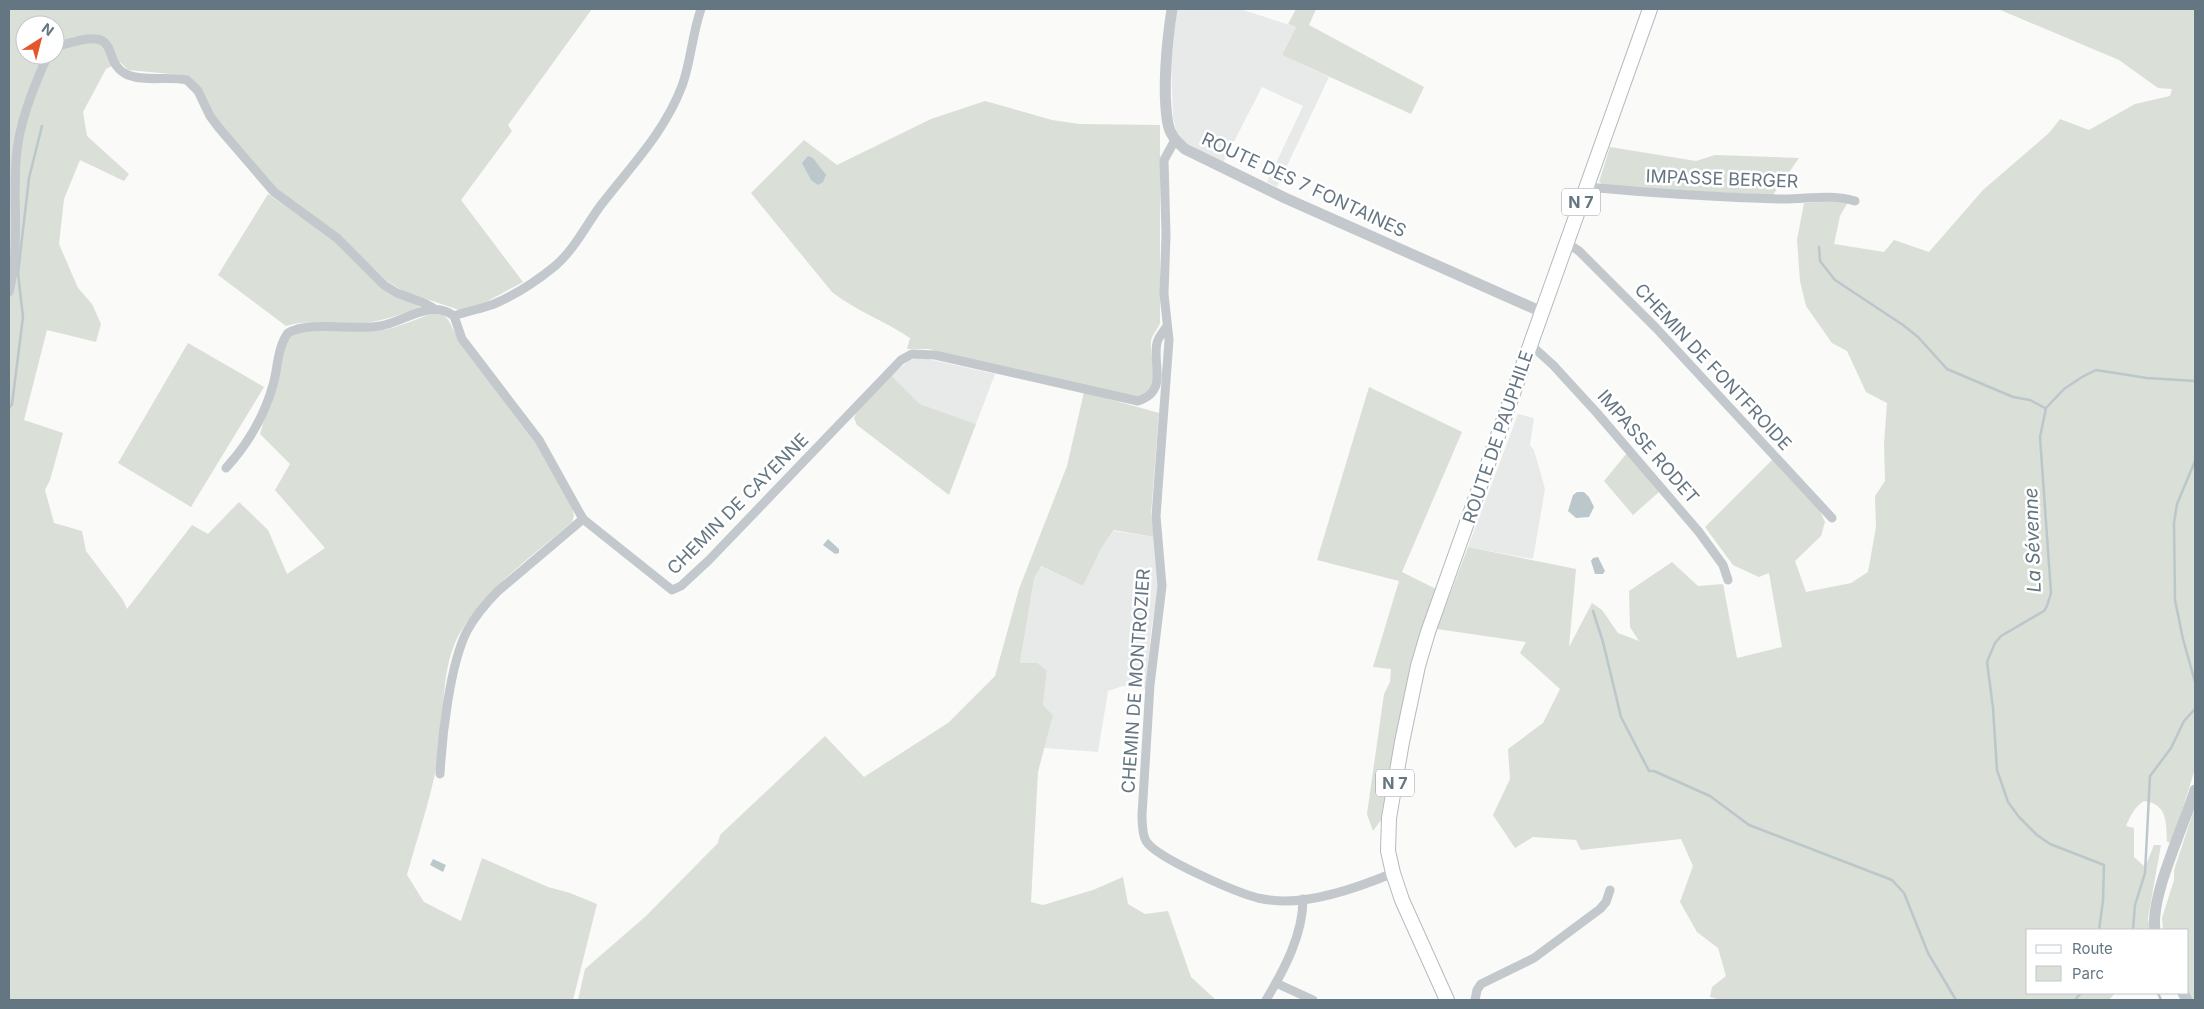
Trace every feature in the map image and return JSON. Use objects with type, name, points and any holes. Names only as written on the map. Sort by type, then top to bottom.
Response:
[{"type":"main road","name":"ROUTE DE PAUPHILE","points":[[1393,874],[1388,852],[1389,818],[1418,666],[1650,9]]},
{"type":"main road","name":"N 7","points":[[1393,874],[1447,1000]]},
{"type":"street","points":[[226,468],[244,446],[262,414],[274,383],[280,350],[288,333],[302,327],[352,328],[383,325],[433,308],[442,308],[454,316],[494,304],[555,266],[571,250],[601,206],[647,149],[667,120],[683,84],[695,27],[701,9]]},
{"type":"street","name":"ROUTE DES 7 FONTAINES","points":[[1172,9],[1167,52],[1168,125],[1175,140],[1185,149],[1255,184],[1542,312]]},
{"type":"street","points":[[65,45],[92,37],[99,39],[111,50],[114,62],[127,74],[143,78],[187,80],[198,91],[210,116],[219,128],[274,192],[337,238],[384,286],[433,308]]},
{"type":"street","points":[[9,292],[16,240],[17,142],[22,122],[44,65]]},
{"type":"street","name":"CHEMIN DE MONTROZIER","points":[[1175,140],[1164,160],[1166,236],[1164,294],[1169,340],[1156,516],[1162,586],[1150,685],[1142,815],[1146,841],[1154,850],[1176,864],[1257,898],[1286,901],[1303,899],[1373,882],[1393,874]]},
{"type":"street","name":"IMPASSE BERGER","points":[[1587,187],[1757,198],[1844,197],[1855,201]]},
{"type":"street","name":"CHEMIN DE FONTFROIDE","points":[[1567,243],[1579,251],[1656,328],[1832,518]]},
{"type":"street","name":"CHEMIN DE CAYENNE","points":[[454,316],[462,339],[539,440],[583,520],[672,590],[681,586],[709,560],[901,360],[912,354],[935,356],[1138,401],[1147,398],[1154,388],[1158,362],[1156,342],[1167,326]]},
{"type":"street","name":"IMPASSE RODET","points":[[1531,345],[1554,365],[1699,532],[1723,565],[1728,580]]},
{"type":"street","points":[[440,774],[442,744],[457,657],[466,632],[485,604],[583,520]]},
{"type":"street","points":[[2155,929],[2154,920],[2158,897],[2195,790]]},
{"type":"street","points":[[1476,1000],[1477,990],[1481,984],[1534,958],[1600,910],[1606,902],[1610,890]]},
{"type":"street","points":[[1266,1000],[1276,983],[1302,923],[1303,899]]},
{"type":"street","points":[[1276,983],[1313,1000]]},
{"type":"shaded area","points":[[1177,9],[1240,9],[1296,27],[1282,55],[1329,77],[1277,187],[1267,182],[1303,106],[1262,87],[1223,163],[1183,141],[1177,132],[1173,118],[1171,61]]},
{"type":"shaded area","points":[[808,156],[813,158],[826,175],[823,182],[818,185],[811,180],[802,163]]},
{"type":"shaded area","points":[[919,357],[995,374],[976,424],[920,404],[891,375],[909,361]]},
{"type":"shaded area","points":[[1518,414],[1534,418],[1530,445],[1534,450],[1545,489],[1533,559],[1468,547]]},
{"type":"shaded area","points":[[1577,492],[1584,492],[1594,507],[1589,517],[1576,518],[1568,511],[1573,495]]},
{"type":"shaded area","points":[[1114,531],[1154,537],[1159,584],[1151,631],[1146,689],[1123,686],[1108,691],[1098,752],[1044,748],[1053,715],[1043,705],[1047,671],[1020,664],[1034,579],[1040,566],[1083,586],[1102,547]]},
{"type":"shaded area","points":[[828,539],[839,549],[839,553],[835,554],[823,545]]},
{"type":"shaded area","points":[[1598,557],[1605,571],[1603,574],[1595,574],[1591,561],[1593,558]]},
{"type":"shaded area","points":[[433,859],[446,865],[443,872],[430,865]]},
{"type":"green space","points":[[9,9],[592,9],[508,125],[512,131],[461,200],[523,282],[486,302],[459,310],[403,291],[387,281],[338,234],[274,187],[219,123],[200,89],[182,75],[128,70],[120,62],[106,69],[83,112],[87,136],[129,174],[124,181],[80,160],[64,199],[59,244],[78,288],[92,304],[101,324],[96,342],[47,330],[24,420],[63,433],[50,480],[45,490],[54,523],[82,531],[86,551],[123,600],[127,609],[192,525],[208,534],[239,502],[268,530],[287,574],[325,548],[275,490],[290,464],[260,434],[289,338],[295,333],[310,330],[383,330],[435,313],[447,319],[537,444],[572,506],[574,516],[572,522],[512,572],[484,600],[461,631],[454,644],[446,675],[441,738],[436,769],[407,875],[424,902],[461,921],[482,858],[548,887],[570,893],[597,904],[573,1000],[9,1000]]},
{"type":"green space","points":[[1296,9],[1316,9],[1309,25],[1424,87],[1411,114],[1282,55],[1296,27],[1288,24]]},
{"type":"green space","points":[[1998,9],[2195,9],[2195,769],[2172,843],[2167,842],[2166,821],[2162,810],[2152,803],[2144,801],[2141,803],[2133,812],[2126,826],[2134,828],[2134,857],[2145,867],[2154,845],[2161,845],[2148,918],[2150,929],[2026,929],[2026,994],[2114,994],[2109,1000],[1721,1000],[1710,997],[1712,987],[1726,976],[1718,948],[1697,932],[1680,902],[1693,866],[1681,839],[1581,850],[1576,840],[1533,837],[1515,848],[1493,815],[1510,779],[1508,749],[1543,723],[1560,689],[1520,653],[1526,642],[1437,629],[1468,547],[1576,569],[1569,647],[1592,603],[1602,610],[1618,633],[1639,641],[1630,627],[1629,591],[1672,562],[1698,586],[1723,584],[1737,658],[1782,647],[1769,573],[1759,577],[1733,565],[1705,527],[1773,459],[1819,509],[1825,522],[1821,536],[1795,561],[1806,592],[1851,583],[1868,572],[1876,527],[1875,496],[1885,481],[1884,444],[1887,403],[1866,392],[1847,351],[1832,343],[1806,306],[1800,281],[1797,240],[1804,203],[1848,202],[1840,216],[1834,244],[1884,252],[1894,240],[1929,252],[1983,190],[2049,133],[2060,119],[2089,130],[2135,104],[2170,96],[2172,89],[2158,88],[2119,60]]},
{"type":"green space","points":[[985,101],[1052,120],[1079,124],[1160,125],[1160,323],[1151,341],[1154,377],[1152,385],[1148,392],[1141,396],[1129,397],[929,349],[907,349],[910,338],[851,305],[832,292],[751,193],[804,140],[837,165],[931,119]]},
{"type":"green space","points":[[1610,147],[1696,161],[1715,155],[1799,158],[1773,195],[1634,188],[1604,185],[1599,182]]},
{"type":"green space","points":[[268,194],[334,240],[397,296],[420,308],[386,319],[361,324],[302,323],[286,326],[218,275]]},
{"type":"green space","points":[[188,343],[264,387],[191,507],[118,463]]},
{"type":"green space","points":[[891,375],[920,404],[976,424],[949,495],[857,425],[854,418],[856,413]]},
{"type":"green space","points":[[1369,387],[1462,432],[1402,572],[1436,589],[1416,647],[1402,706],[1381,820],[1373,831],[1367,814],[1384,694],[1390,682],[1391,669],[1373,667],[1399,581],[1317,560]]},
{"type":"green space","points":[[1084,392],[1159,413],[1151,514],[1154,537],[1114,530],[1102,547],[1083,586],[1041,566],[1034,579],[1020,663],[1037,663],[1047,671],[1043,705],[1053,715],[1038,772],[1031,902],[1043,905],[1093,890],[1123,877],[1128,904],[1145,914],[1168,911],[1191,977],[1216,1000],[578,1000],[585,969],[646,916],[718,843],[720,835],[825,736],[864,777],[948,723],[995,676],[1019,589],[1067,466]]},
{"type":"green space","points":[[1627,453],[1659,492],[1633,515],[1604,481]]},
{"type":"green space","points":[[2195,807],[2195,1000],[2192,1000],[2189,993],[2189,929],[2163,929],[2162,918],[2174,880],[2174,870]]},
{"type":"waterway","points":[[9,408],[12,404],[23,317],[18,273],[29,178],[42,126]]},
{"type":"waterway","points":[[1819,247],[1820,261],[1835,280],[1903,325],[1918,337],[1947,369],[2013,397],[2030,400],[2045,408]]},
{"type":"waterway","name":"La Sévenne","points":[[2099,929],[2103,901],[2104,865],[2050,844],[2037,835],[2019,817],[2008,802],[1997,770],[1993,708],[1987,662],[1995,643],[2001,636],[2044,611],[2051,593],[2040,437],[2046,408],[2064,389],[2096,370],[2147,378],[2195,381]]},
{"type":"waterway","points":[[2195,461],[2177,504],[2174,523],[2175,600],[2195,682]]},
{"type":"waterway","points":[[1593,611],[1603,642],[1621,717],[1649,771],[1654,771],[1710,796],[1749,825],[1892,880],[1904,893],[1928,953],[1956,1000]]},
{"type":"waterway","points":[[2133,929],[2135,905],[2145,873],[2150,776],[2171,748],[2184,721],[2195,709]]},
{"type":"waterway","name":"La Sévenne","points":[[2075,1000],[2080,994]]},
{"type":"waterway","points":[[2158,994],[2161,1000]]}]
